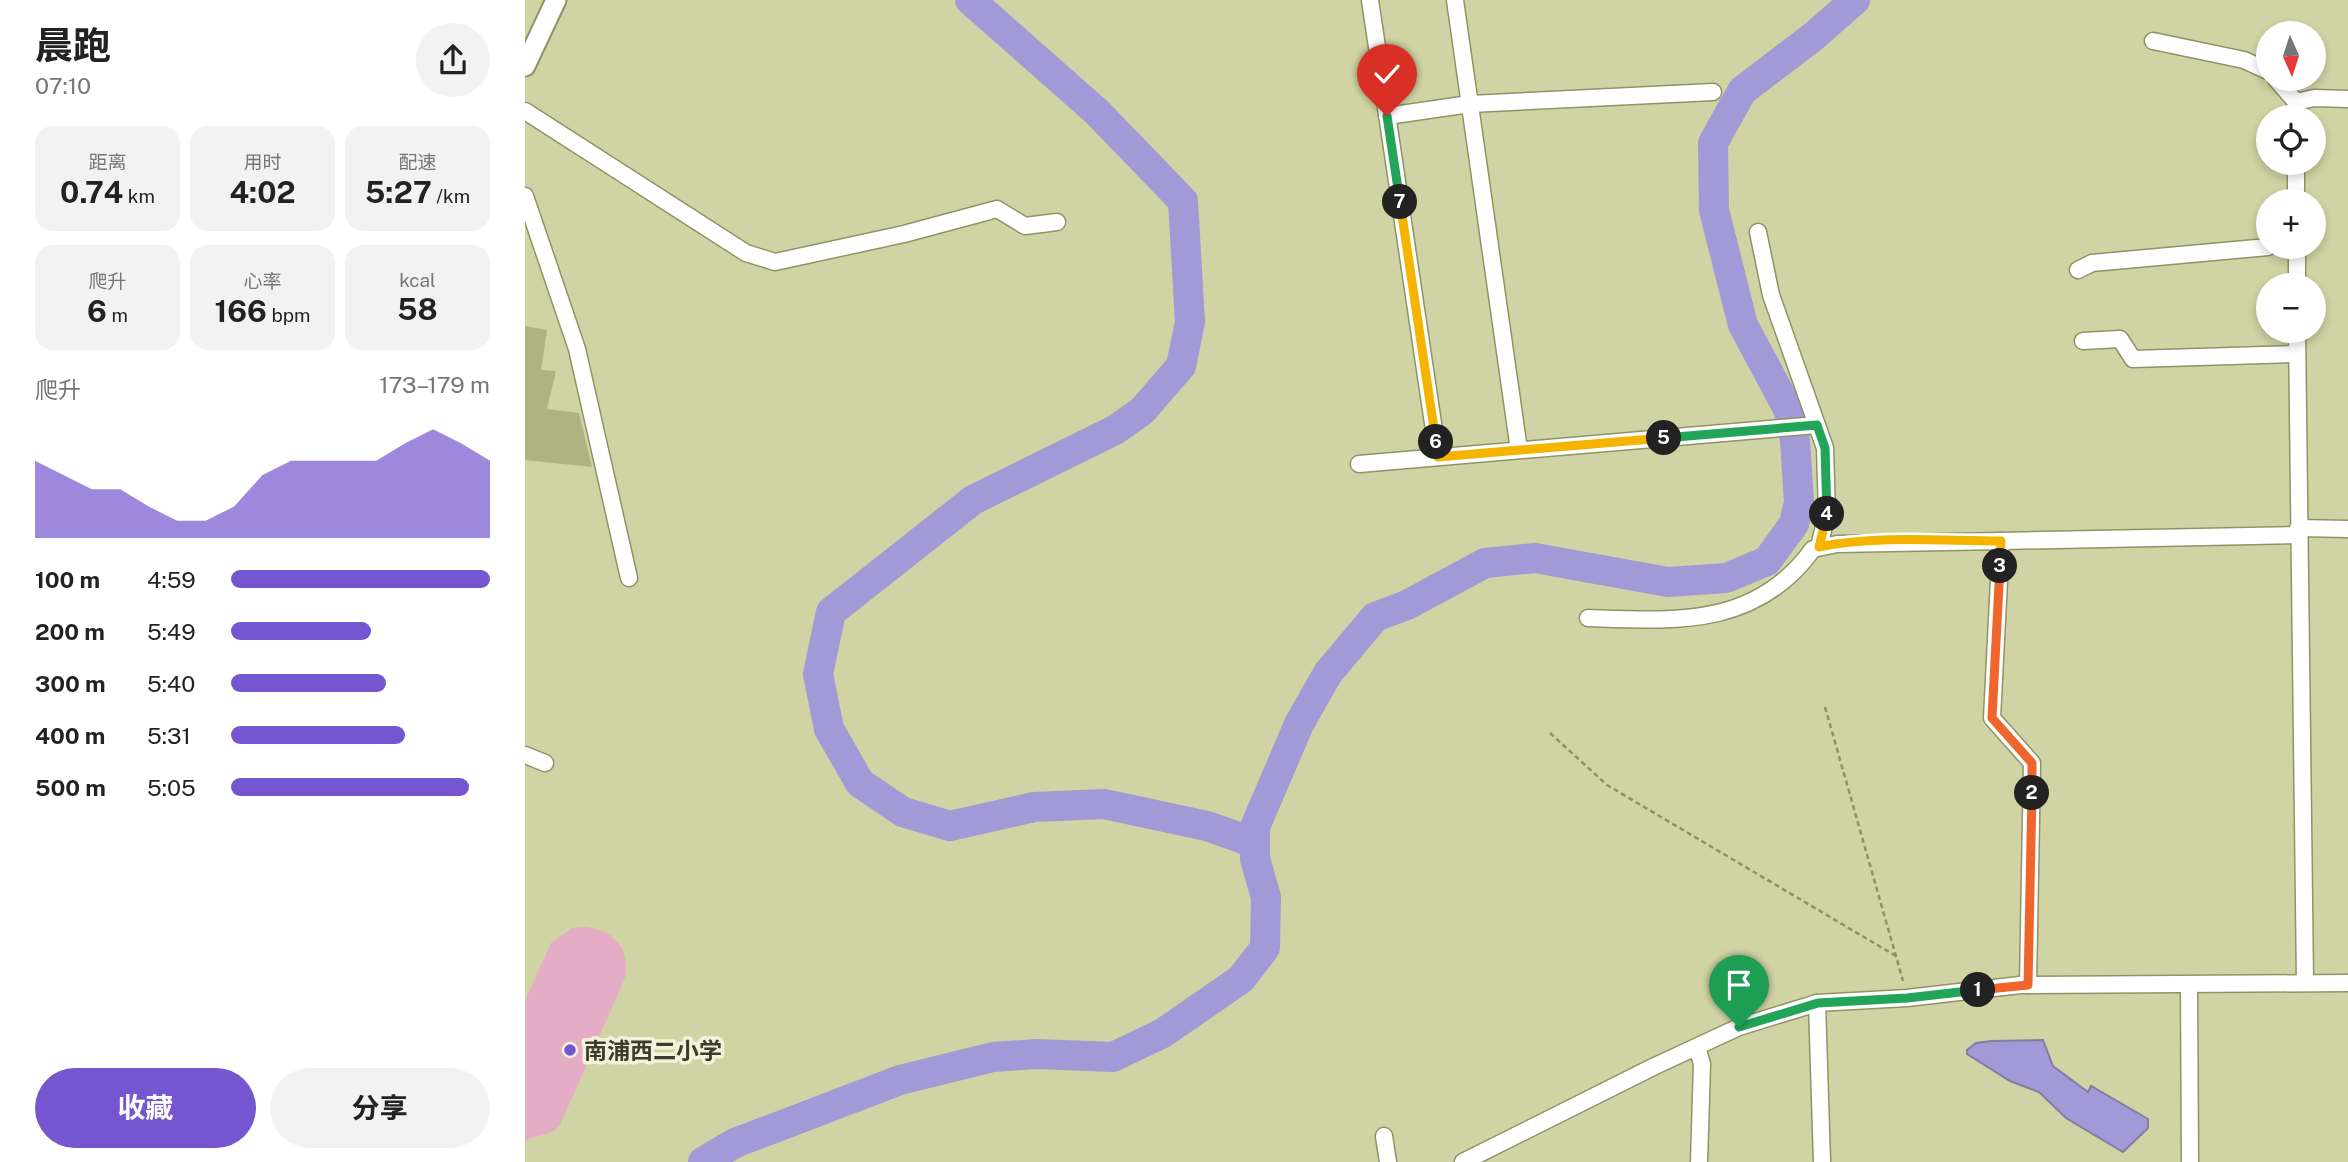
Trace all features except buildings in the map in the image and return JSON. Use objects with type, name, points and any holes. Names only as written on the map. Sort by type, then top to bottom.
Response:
[{"type":"street","points":[[525,66],[556,0]]},
{"type":"street","points":[[1370,0],[1438,457]]},
{"type":"street","points":[[1455,0],[1519,450]]},
{"type":"street","points":[[2153,41],[2244,60],[2256,66]]},
{"type":"street","points":[[1387,116],[1470,104],[1713,92]]},
{"type":"street","points":[[2304,105],[2314,98],[2348,99]]},
{"type":"street","points":[[525,111],[746,253],[775,262],[904,234],[997,209],[1025,226],[1057,222]]},
{"type":"street","points":[[525,195],[577,349],[629,578]]},
{"type":"street","points":[[1758,232],[1771,295],[1825,448],[1827,514],[1819,547]]},
{"type":"street","points":[[2078,270],[2092,263],[2256,248]]},
{"type":"street","points":[[2083,341],[2120,339],[2133,359],[2297,354]]},
{"type":"street","points":[[2297,343],[2305,982]]},
{"type":"street","points":[[1359,464],[1817,425]]},
{"type":"street","points":[[1588,618],[1671,621],[1701,618],[1763,597],[1796,573],[1813,549],[1837,544],[2348,529]]},
{"type":"street","points":[[2001,541],[1992,718],[2032,763],[2028,985]]},
{"type":"street","points":[[525,755],[545,763]]},
{"type":"street","points":[[1463,1162],[1739,1027],[1818,1003],[1907,998],[2028,985],[2348,983]]},
{"type":"street","points":[[2189,985],[2190,1162]]},
{"type":"street","points":[[1818,1003],[1822,1162]]},
{"type":"street","points":[[1697,1047],[1702,1064],[1699,1162]]},
{"type":"street","points":[[1384,1136],[1388,1162]]},
{"type":"path","points":[[1825,707],[1907,998]]},
{"type":"path","points":[[1550,733],[1607,785],[1896,956]]},
{"type":"shaded area","points":[[586,927],[605,933],[618,943],[625,958],[625,978],[560,1125],[552,1132],[525,1140],[525,1001],[551,943],[572,928]]},
{"type":"shaded area","points":[[2043,1040],[2053,1066],[2088,1092],[2091,1086],[2148,1119],[2148,1128],[2123,1152],[2066,1118],[2039,1092],[2010,1081],[1967,1054],[1967,1050],[1976,1043]]},
{"type":"waterway","points":[[970,0],[1097,112],[1183,201],[1190,322],[1181,366],[1142,411],[1115,430],[973,500],[831,612],[818,674],[829,729],[860,783],[903,812],[950,826],[1034,807],[1104,804],[1207,826],[1255,843]]},
{"type":"waterway","points":[[703,1162],[735,1143],[900,1080],[993,1057],[1037,1054],[1113,1057],[1163,1033],[1241,979],[1265,948],[1266,897],[1255,859],[1255,827],[1299,724],[1328,673],[1375,617],[1407,605],[1485,563],[1535,558],[1668,582],[1726,578],[1767,561],[1794,524],[1799,502],[1795,440],[1788,409],[1743,325],[1714,210],[1713,143],[1742,91],[1814,36],[1855,0]]},
{"type":"place","name":"南浦西二小学","points":[[570,1050]]},
{"type":"route","points":[[1387,116],[1438,457],[1817,425],[1825,448],[1827,514],[1819,547],[1890,541],[2001,541],[1992,718],[2032,763],[2028,985],[1907,998],[1818,1003],[1739,1027]]}]
